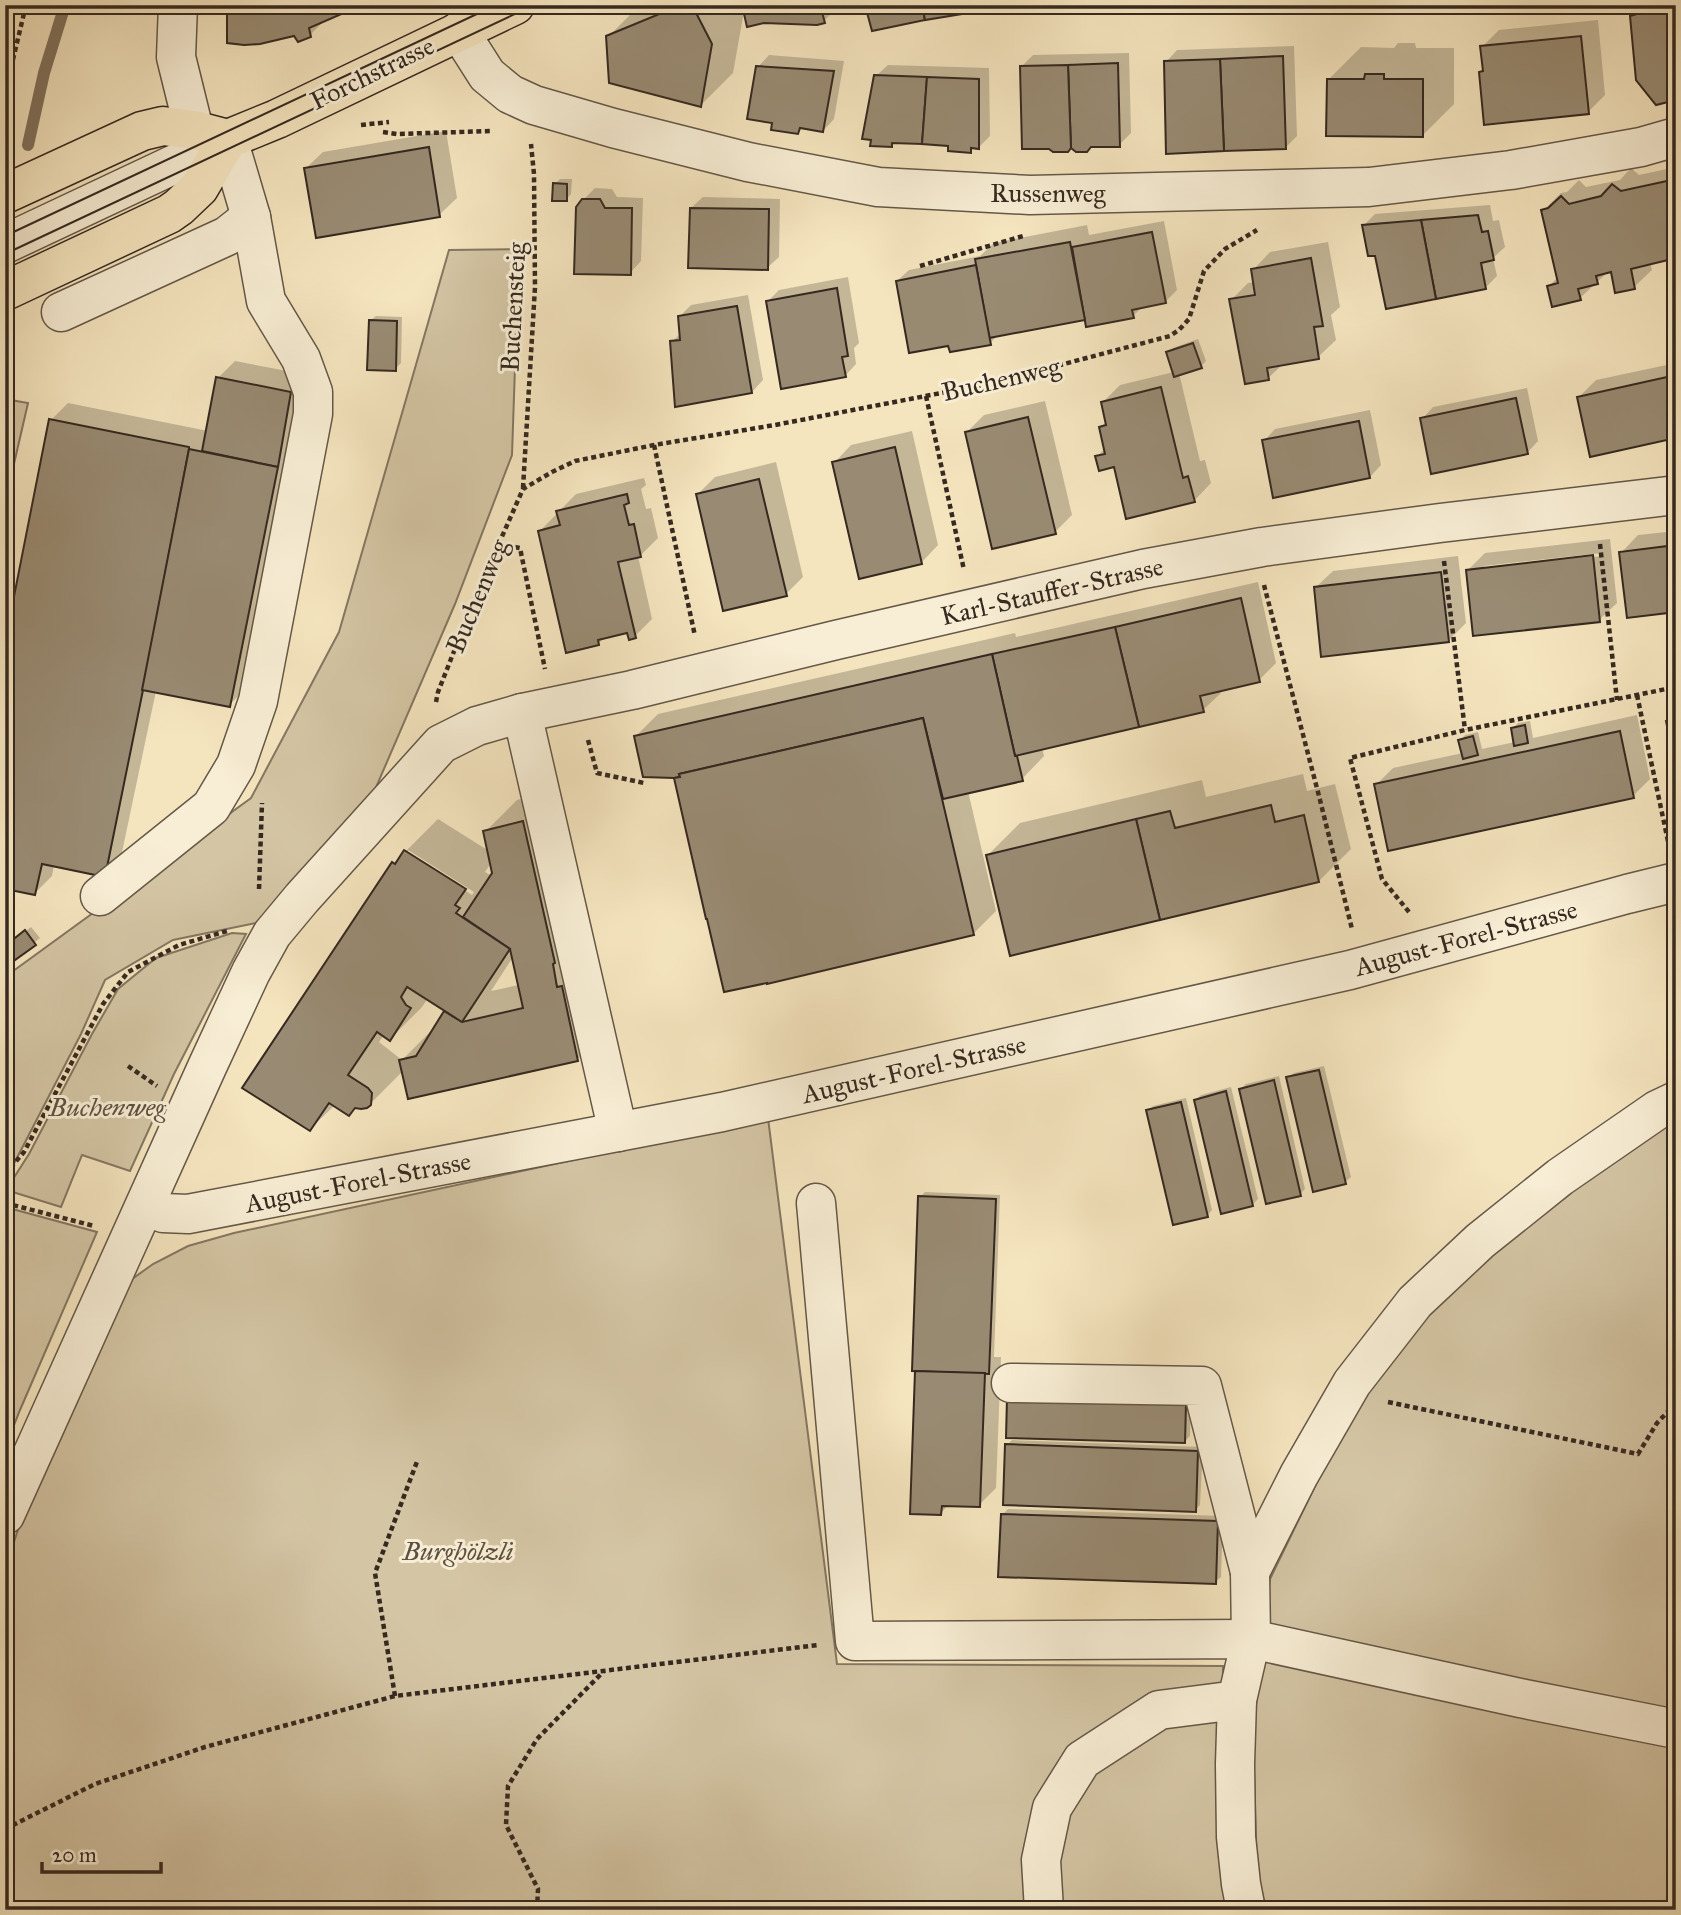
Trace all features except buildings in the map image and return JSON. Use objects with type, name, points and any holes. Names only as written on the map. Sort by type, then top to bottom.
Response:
[{"type":"main road","name":"Forchstrasse","points":[[5,194],[142,131],[163,126],[211,135],[277,119],[515,5]]},
{"type":"main road","points":[[5,291],[169,215],[199,188],[211,135]]},
{"type":"street","points":[[100,896],[211,807],[236,765],[258,701],[313,414],[313,392],[301,359],[266,301],[251,218],[176,57],[178,5]]},
{"type":"street","name":"Russenweg","points":[[459,31],[487,75],[510,94],[534,105],[748,162],[878,187],[1030,195],[1369,187],[1511,170],[1641,148],[1676,137]]},
{"type":"street","name":"Forchstrasse","points":[[5,244],[211,135]]},
{"type":"street","points":[[61,312],[227,236],[251,218]]},
{"type":"street","name":"Karl-Stauffer-Strasse","points":[[441,744],[477,726],[522,713],[632,690],[1143,569],[1262,547],[1676,495]]},
{"type":"street","points":[[522,713],[618,1132]]},
{"type":"street","points":[[5,1515],[251,972],[272,934],[441,744]]},
{"type":"street","name":"August-Forel-Strasse","points":[[145,1206],[163,1213],[188,1214],[735,1110],[1350,970],[1673,865]]},
{"type":"street","points":[[1251,1572],[1299,1475],[1352,1383],[1415,1302],[1480,1241],[1560,1177],[1657,1110],[1676,1101]]},
{"type":"street","points":[[816,1203],[855,1641],[1251,1639],[1676,1729]]},
{"type":"street","points":[[1011,1382],[1202,1386],[1251,1572],[1251,1639],[1237,1700],[1235,1764],[1236,1838],[1246,1910]]},
{"type":"street","points":[[1044,1910],[1041,1860],[1052,1808],[1082,1760],[1159,1710],[1237,1700]]},
{"type":"path","points":[[5,93],[26,5]]},
{"type":"path","points":[[383,132],[397,134],[501,131]]},
{"type":"path","name":"Buchensteig","points":[[523,489],[535,287],[534,174],[530,139]]},
{"type":"path","name":"Buchenweg","points":[[441,744],[434,718],[438,692],[523,489],[575,461],[988,384],[1170,336],[1189,319],[1204,271],[1225,249],[1264,227]]},
{"type":"path","points":[[920,266],[1032,234]]},
{"type":"path","points":[[926,396],[958,547]]},
{"type":"path","points":[[654,445],[690,612]]},
{"type":"path","points":[[498,544],[520,548],[546,671]]},
{"type":"path","points":[[1443,550],[1465,730]]},
{"type":"path","points":[[1602,565],[1617,700]]},
{"type":"path","points":[[1260,573],[1352,930]]},
{"type":"path","points":[[1413,917],[1382,879],[1350,758],[1465,730],[1676,687]]},
{"type":"path","points":[[1637,695],[1673,865]]},
{"type":"path","points":[[591,752],[597,773],[645,783]]},
{"type":"path","points":[[236,765],[258,786],[262,800],[258,895]]},
{"type":"path","points":[[5,1174],[24,1152],[103,1004],[128,972],[179,945],[231,930]]},
{"type":"path","points":[[128,1066],[162,1089]]},
{"type":"path","points":[[5,1203],[95,1226]]},
{"type":"path","points":[[1346,1394],[1638,1454],[1657,1423],[1676,1403]]},
{"type":"path","points":[[396,1696],[375,1573],[418,1459]]},
{"type":"path","points":[[5,1829],[94,1784],[205,1746],[396,1696],[855,1641]]},
{"type":"path","points":[[537,1910],[538,1889],[506,1825],[508,1786],[537,1740],[606,1670]]},
{"type":"green space","points":[[519,249],[512,455],[455,604],[371,799],[256,923],[173,940],[105,980],[81,1034],[5,1181],[5,977],[251,798],[339,632],[449,250]]},
{"type":"green space","points":[[5,399],[28,403],[5,503]]},
{"type":"green space","name":"Buchenweg","points":[[232,933],[246,934],[174,1074],[130,1171],[82,1155],[61,1207],[6,1190],[29,1154],[118,989],[156,958]]},
{"type":"green space","points":[[1676,1115],[1676,1910],[1266,1910],[1257,1870],[1252,1707],[1270,1579],[1349,1416],[1427,1309],[1561,1193]]},
{"type":"green space","name":"Burghölzli","points":[[768,1118],[837,1664],[1223,1666],[1222,1846],[1235,1910],[5,1910],[5,1570],[31,1489],[121,1287],[153,1264],[188,1246],[234,1233]]},
{"type":"green space","points":[[5,1207],[97,1232],[5,1448]]},
{"type":"waterway","points":[[28,145],[44,73],[65,5]]},
{"type":"tram line","points":[[5,236],[496,5]]},
{"type":"tram line","points":[[5,254],[534,5]]}]
